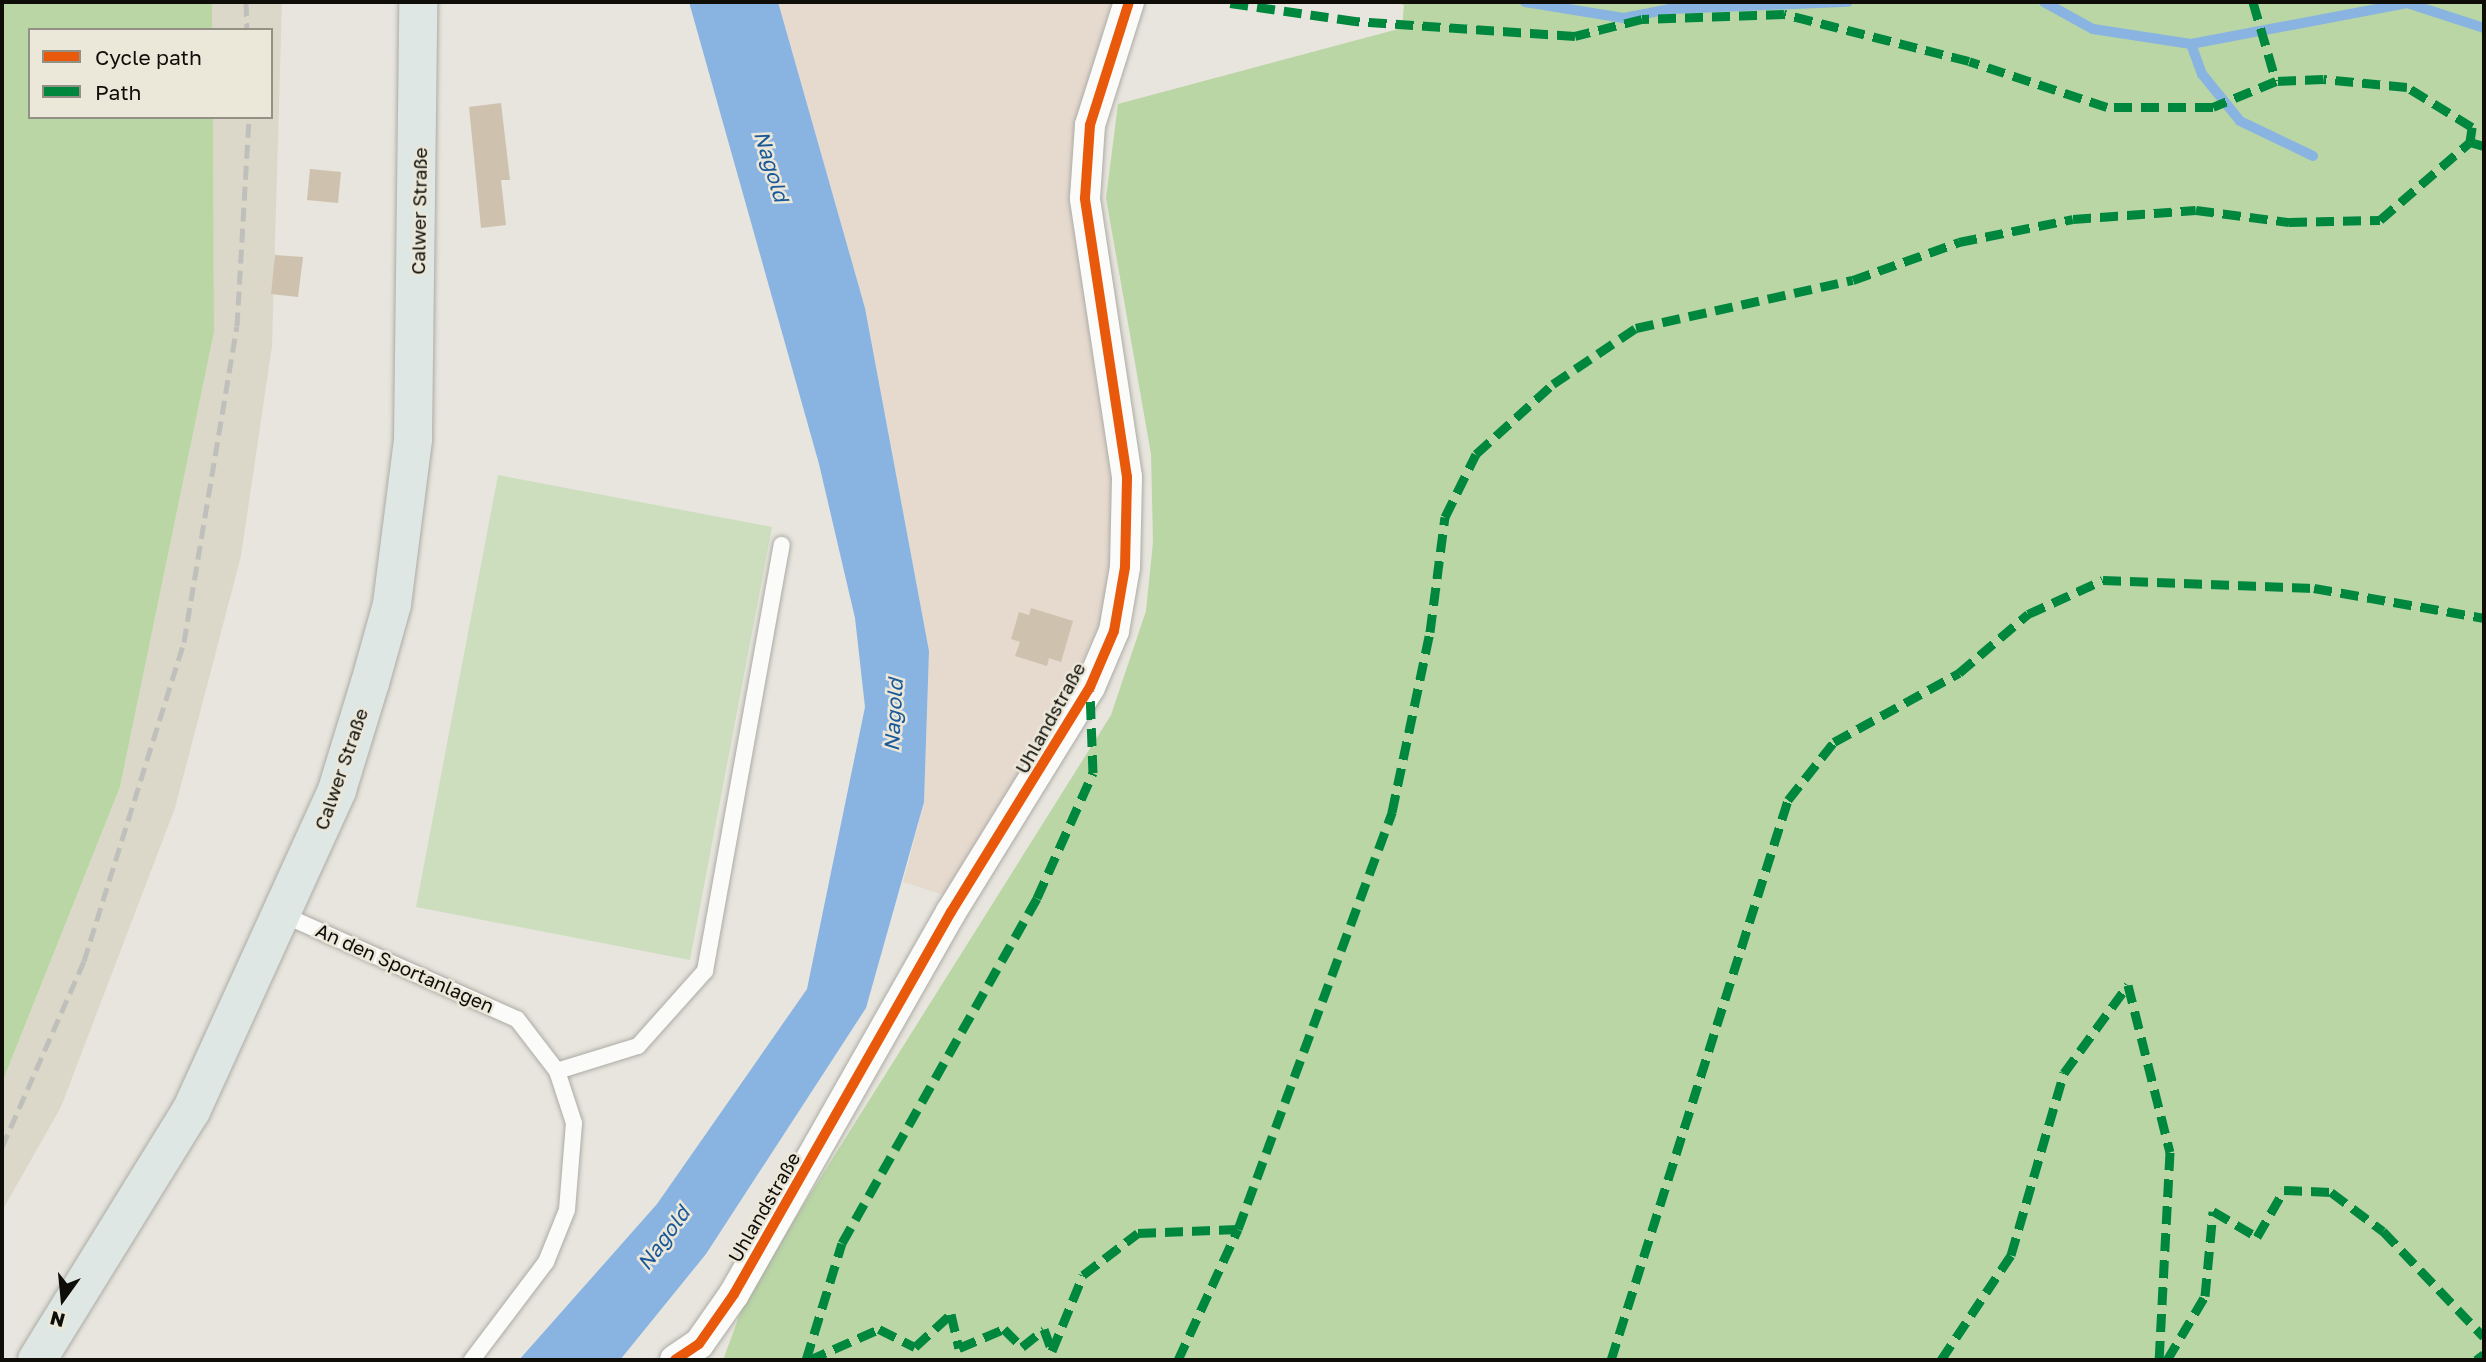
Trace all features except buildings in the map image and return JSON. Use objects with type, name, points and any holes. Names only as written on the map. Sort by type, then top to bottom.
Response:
[{"type":"main road","name":"Calwer Straße","points":[[37,1360],[191,1111],[284,915],[337,790],[396,578],[414,426],[421,110],[418,2]]},
{"type":"street","name":"Uhlandstraße","points":[[693,1355],[1083,698],[1114,631],[1125,567],[1127,477],[1085,198],[1090,125],[1129,2]]},
{"type":"lane","points":[[557,1070],[638,1046],[705,971],[782,545]]},
{"type":"lane","name":"An den Sportanlagen","points":[[284,915],[517,1019],[557,1070],[574,1123],[567,1210],[546,1262],[472,1360]]},
{"type":"shaded area","points":[[212,2],[282,2],[272,346],[241,556],[175,808],[61,1107],[2,1211],[2,1083],[120,787],[214,332],[213,119],[273,119],[273,28],[212,28]]},
{"type":"shaded area","points":[[778,2],[1111,2],[1075,132],[1115,491],[1106,610],[1062,705],[947,896],[903,882],[924,802],[929,651],[865,308]]},
{"type":"green space","points":[[2,2],[212,2],[212,28],[28,28],[28,119],[213,119],[214,332],[120,787],[2,1083]]},
{"type":"green space","points":[[1394,2],[2484,2],[2484,1360],[723,1360],[747,1295],[1111,715],[1146,611],[1153,542],[1151,454],[1106,198],[1118,104],[1402,28],[1404,5]]},
{"type":"green space","points":[[498,475],[772,527],[690,960],[416,907]]},
{"type":"water","name":"Nagold","points":[[689,2],[778,2],[865,308],[929,651],[924,802],[866,1008],[706,1254],[620,1360],[519,1360],[657,1204],[807,989],[865,707],[855,618],[819,464]]},
{"type":"waterway","points":[[1525,2],[1624,18],[1670,9],[1848,2]]},
{"type":"waterway","points":[[2044,2],[2093,29],[2191,44],[2407,3],[2484,28]]},
{"type":"waterway","points":[[2191,44],[2202,74],[2240,121],[2313,156]]},
{"type":"railway","points":[[246,2],[247,28]]},
{"type":"railway","points":[[2,1147],[84,961],[184,642],[237,326],[249,119]]},
{"type":"marked path","points":[[1178,1360],[1238,1229],[1392,812],[1430,632],[1445,517],[1476,454],[1553,384],[1636,328],[1853,280],[1959,242],[2073,219],[2196,210],[2289,222],[2380,220],[2470,142],[2472,127],[2407,87],[2323,79],[2276,81],[2213,107],[2107,107],[1969,61],[1784,14],[1642,19],[1575,36],[1355,21],[1223,2]]},
{"type":"marked path","points":[[2253,2],[2276,81]]},
{"type":"marked path","points":[[2470,142],[2484,146]]},
{"type":"marked path","points":[[1611,1360],[1788,800],[1834,742],[1959,673],[2028,614],[2103,580],[2314,588],[2484,618]]},
{"type":"marked path","points":[[806,1360],[842,1243],[1037,898],[1093,773],[1090,691]]},
{"type":"marked path","points":[[1941,1360],[2011,1255],[2064,1073],[2128,985],[2170,1152],[2159,1360]]},
{"type":"marked path","points":[[2167,1360],[2205,1296],[2213,1211],[2257,1237],[2284,1190],[2331,1192],[2383,1231],[2484,1337]]},
{"type":"marked path","points":[[809,1360],[879,1329],[915,1347],[951,1314],[959,1348],[1004,1329],[1022,1347],[1044,1329],[1052,1351],[1083,1275],[1138,1233],[1238,1229]]},
{"type":"marked path","points":[[2476,1360],[2484,1354]]},
{"type":"cycle path","points":[[675,1360],[699,1344],[734,1294],[951,912],[1090,687],[1114,631],[1125,567],[1127,477],[1085,198],[1090,125],[1129,2]]}]
